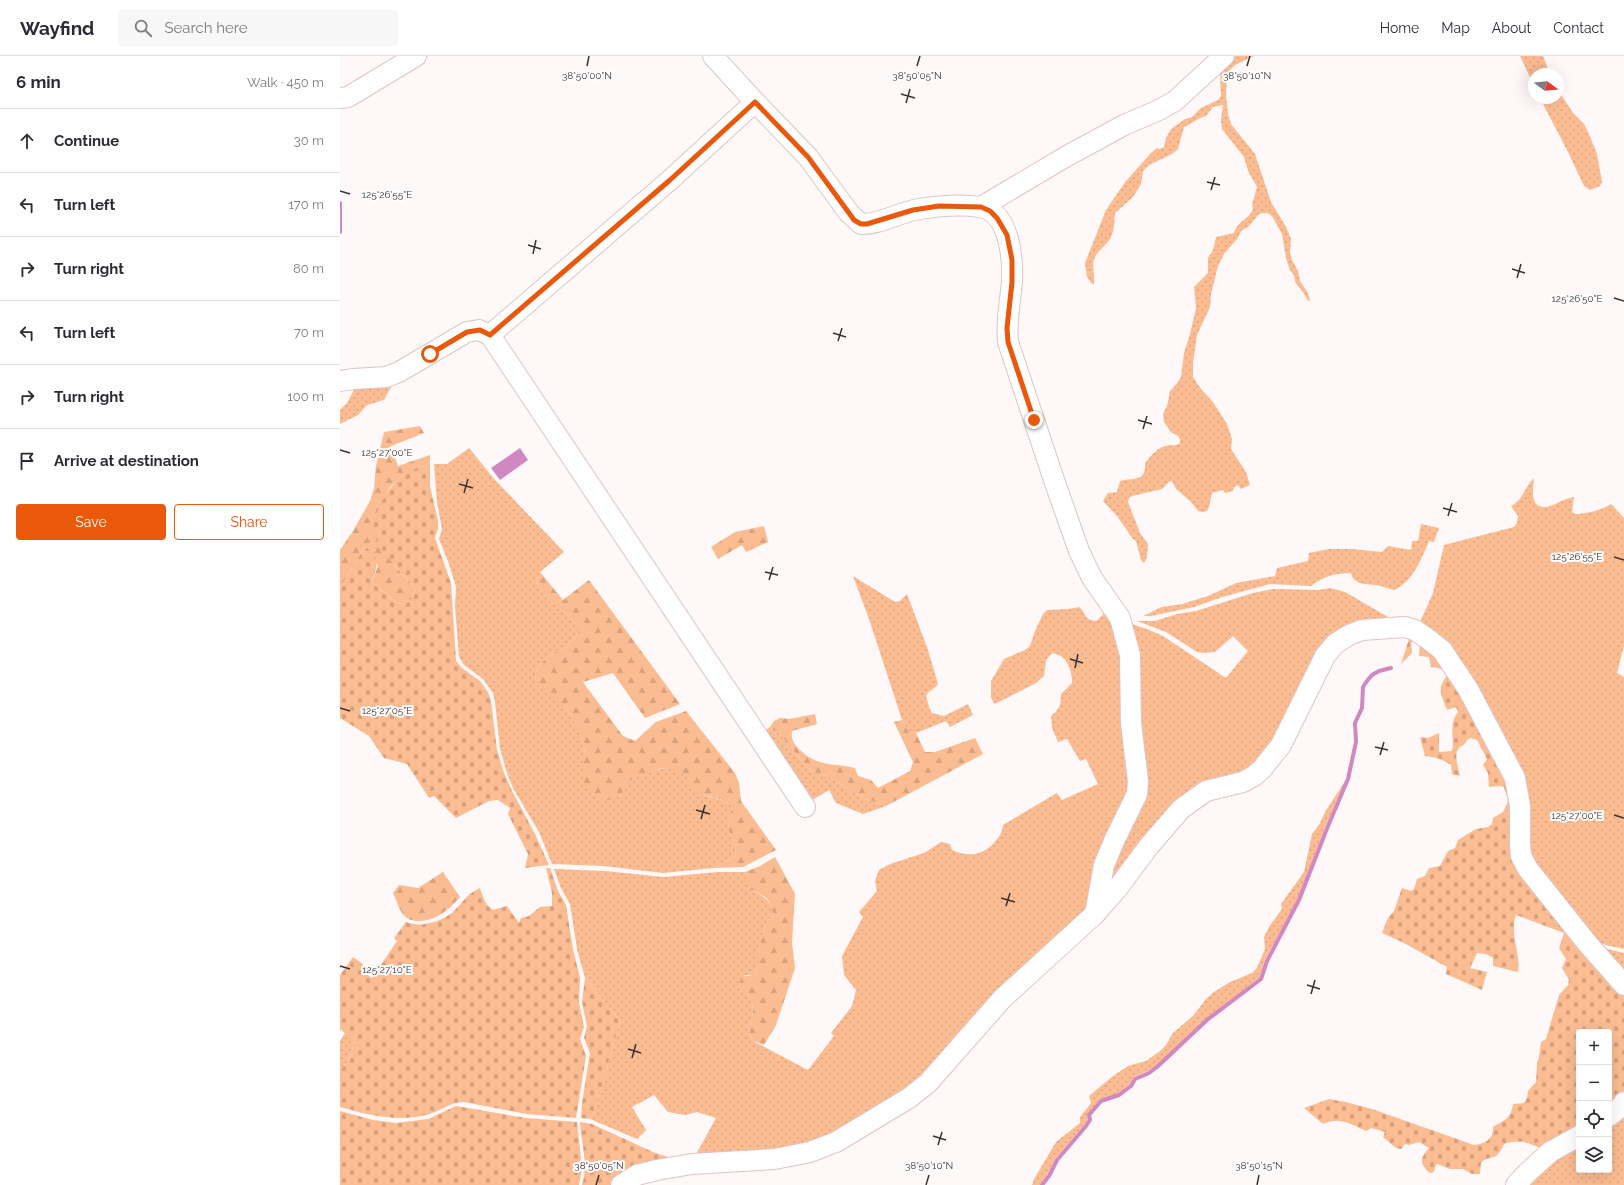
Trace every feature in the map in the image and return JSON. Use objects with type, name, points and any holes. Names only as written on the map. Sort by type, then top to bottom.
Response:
[{"type":"street","points":[[340,98],[348,97],[416,56]]},
{"type":"street","points":[[713,56],[808,157],[854,220],[861,224],[873,223],[913,210],[939,206],[981,207],[990,211],[997,218],[1007,235],[1012,260],[1012,282],[1007,328],[1008,342],[1051,474],[1085,567],[1120,618],[1130,655],[1131,723],[1138,781],[1137,794],[1104,865],[1094,914]]},
{"type":"street","points":[[981,207],[1080,149],[1124,125],[1159,110],[1174,101],[1224,56]]},
{"type":"street","points":[[490,335],[670,180],[755,102]]},
{"type":"street","points":[[340,381],[386,377],[399,372],[467,332],[480,330],[490,335],[805,807]]},
{"type":"street","points":[[621,1185],[637,1175],[657,1170],[692,1164],[775,1159],[810,1152],[836,1142],[860,1129],[928,1084],[1002,999],[1094,914],[1118,889],[1149,846],[1181,809],[1206,791],[1243,782],[1254,776],[1271,758],[1289,731],[1325,656],[1335,644],[1348,635],[1362,630],[1405,627],[1415,630],[1442,650],[1468,689],[1515,778],[1520,806],[1521,856],[1528,869],[1587,943],[1624,985]]},
{"type":"street","points":[[1612,1114],[1622,1106],[1624,1102]]},
{"type":"street","points":[[1516,1185],[1527,1172],[1550,1152],[1577,1137]]},
{"type":"green space","points":[[1230,56],[1254,56],[1235,65],[1227,73],[1226,96],[1228,114],[1231,124],[1255,154],[1271,202],[1286,227],[1291,239],[1290,253],[1292,260],[1298,271],[1300,281],[1308,293],[1310,301],[1308,301],[1295,282],[1294,275],[1290,270],[1286,258],[1282,234],[1272,216],[1267,213],[1259,214],[1248,227],[1242,230],[1237,239],[1224,254],[1218,266],[1211,294],[1210,307],[1197,335],[1193,362],[1193,377],[1201,389],[1213,402],[1227,424],[1232,439],[1231,449],[1246,472],[1250,485],[1241,489],[1238,485],[1234,487],[1233,491],[1225,493],[1223,490],[1212,493],[1209,507],[1207,511],[1203,512],[1198,511],[1191,502],[1176,489],[1172,481],[1162,489],[1129,498],[1128,502],[1140,533],[1148,544],[1147,557],[1144,563],[1141,560],[1136,541],[1117,516],[1103,501],[1108,493],[1117,492],[1120,481],[1134,479],[1141,476],[1145,469],[1145,463],[1156,451],[1165,446],[1180,443],[1178,436],[1171,432],[1164,422],[1163,414],[1167,406],[1170,391],[1181,377],[1184,353],[1196,308],[1194,287],[1208,273],[1208,258],[1213,250],[1216,237],[1234,233],[1238,225],[1249,216],[1253,209],[1252,205],[1257,187],[1248,171],[1244,157],[1222,129],[1221,120],[1223,105],[1213,107],[1206,116],[1184,127],[1178,149],[1172,154],[1149,165],[1143,171],[1141,184],[1133,197],[1115,213],[1114,228],[1111,237],[1094,259],[1094,284],[1092,284],[1087,277],[1085,263],[1106,210],[1126,181],[1152,152],[1157,148],[1160,149],[1164,147],[1166,138],[1171,129],[1185,119],[1192,117],[1201,108],[1218,100],[1221,96],[1220,73],[1218,65]]},
{"type":"green space","points":[[1520,56],[1543,56],[1548,68],[1528,68],[1528,73]]},
{"type":"green space","points":[[1564,99],[1573,113],[1584,124],[1597,154],[1602,182],[1600,186],[1590,190],[1584,186],[1543,104],[1564,104]]},
{"type":"green space","points":[[385,379],[391,387],[384,400],[367,405],[358,415],[340,424],[340,410],[347,403],[358,382]]},
{"type":"green space","points":[[1028,409],[1118,619],[1136,776],[1095,902],[943,1062],[829,1141],[693,1160],[716,1118],[697,1112],[685,1115],[668,1112],[654,1095],[632,1107],[646,1130],[637,1139],[590,1119],[598,1103],[602,1086],[606,1079],[608,1064],[620,1021],[585,978],[577,949],[570,904],[561,888],[554,869],[605,871],[664,877],[718,872],[745,872],[750,889],[766,899],[774,916],[768,920],[764,930],[758,951],[759,966],[753,975],[745,975],[740,984],[750,996],[752,1002],[753,1013],[749,1034],[753,1041],[808,1070],[834,1036],[831,1033],[852,1006],[856,990],[844,975],[842,956],[863,917],[859,912],[877,891],[875,881],[879,870],[890,864],[924,853],[941,842],[950,844],[952,850],[963,854],[979,853],[993,844],[1000,835],[1003,825],[1057,793],[1062,800],[1098,784],[1086,759],[1080,761],[1067,739],[1058,742],[1052,728],[1051,716],[1059,706],[1061,694],[1072,683],[1070,668],[1065,660],[1057,654],[1052,653],[1046,660],[1044,676],[1036,683],[995,704],[991,698],[991,681],[1004,659],[1025,650],[1030,646],[1043,614],[1047,610],[1079,607],[1087,618],[1096,621],[1103,615],[1103,610],[1070,553],[1061,531],[1047,485],[1035,456],[1029,430]]},
{"type":"green space","points":[[420,426],[424,433],[391,446],[398,466],[430,455],[430,463],[403,475],[390,487],[375,519],[394,565],[415,588],[413,598],[405,604],[397,603],[372,582],[378,566],[365,546],[340,588],[340,550],[370,501],[374,488],[376,466],[384,432]]},
{"type":"green space","points":[[469,448],[495,480],[564,552],[540,572],[536,583],[545,596],[573,621],[578,633],[567,647],[553,653],[544,660],[535,671],[536,684],[555,695],[570,714],[582,739],[584,747],[585,757],[583,766],[621,796],[627,781],[648,772],[663,768],[670,768],[684,774],[697,791],[722,800],[732,806],[728,829],[735,845],[736,856],[714,868],[663,873],[604,866],[552,864],[539,832],[513,788],[506,770],[500,748],[493,693],[483,679],[464,665],[459,657],[455,606],[456,587],[439,539],[442,529],[437,502],[434,464],[447,464]]},
{"type":"green space","points":[[430,463],[430,486],[438,521],[438,529],[435,538],[451,583],[456,661],[462,668],[480,681],[488,692],[491,701],[497,750],[504,773],[549,865],[525,868],[528,854],[508,814],[510,808],[498,800],[489,801],[456,818],[434,796],[429,798],[407,764],[384,758],[369,736],[340,718],[340,588],[365,546],[373,555],[376,562],[376,570],[372,582],[397,603],[405,604],[413,598],[415,588],[379,545],[373,531],[373,524],[382,501],[397,481],[408,472]]},
{"type":"green space","points":[[1534,478],[1533,498],[1537,505],[1541,507],[1547,507],[1574,497],[1572,512],[1575,514],[1594,511],[1611,504],[1624,518],[1624,646],[1617,673],[1624,677],[1624,949],[1588,941],[1530,866],[1520,783],[1417,629],[1433,593],[1444,545],[1514,527],[1517,523],[1518,516],[1511,506],[1519,500]]},
{"type":"green space","points":[[1421,524],[1439,528],[1434,542],[1429,541],[1420,562],[1411,576],[1400,587],[1394,590],[1355,581],[1351,573],[1340,574],[1325,577],[1311,586],[1270,584],[1222,597],[1194,607],[1151,616],[1143,616],[1162,607],[1182,604],[1208,596],[1236,583],[1275,576],[1277,568],[1308,561],[1309,553],[1329,549],[1352,549],[1382,552],[1388,546],[1411,550],[1412,541],[1418,541]]},
{"type":"green space","points":[[764,526],[768,542],[746,552],[742,545],[718,559],[711,547],[735,532]]},
{"type":"green space","points":[[540,572],[563,600],[589,580],[680,704],[645,718],[613,673],[583,682],[623,736],[635,741],[656,722],[686,711],[735,773],[739,783],[741,801],[776,850],[743,867],[714,868],[736,856],[735,845],[728,829],[732,806],[720,799],[700,794],[692,787],[684,774],[673,770],[662,768],[628,781],[621,795],[616,798],[607,800],[600,799],[591,794],[587,789],[583,778],[583,764],[585,756],[584,749],[575,723],[565,706],[554,695],[536,684],[535,671],[544,660],[553,653],[567,647],[578,633],[573,621],[545,596],[537,585],[536,583]]},
{"type":"green space","points":[[853,576],[895,602],[900,601],[907,594],[928,650],[938,684],[926,696],[932,713],[944,716],[968,704],[973,715],[950,727],[946,721],[916,733],[909,732],[902,720],[869,619]]},
{"type":"green space","points":[[1330,588],[1345,592],[1395,621],[1346,632],[1266,761],[1214,787],[1103,889],[1137,803],[1123,621],[1163,636],[1226,678],[1248,651],[1233,636],[1215,652],[1197,652],[1166,632],[1137,621],[1155,621],[1177,614],[1196,611],[1253,593],[1273,589],[1319,590]]},
{"type":"green space","points":[[1407,630],[1427,641],[1443,656],[1452,668],[1504,764],[1515,787],[1518,809],[1518,853],[1525,869],[1571,929],[1624,989],[1624,1096],[1619,1106],[1612,1112],[1612,1029],[1576,1029],[1576,1135],[1547,1151],[1531,1144],[1521,1142],[1510,1142],[1504,1144],[1498,1154],[1484,1160],[1481,1163],[1480,1174],[1472,1174],[1463,1169],[1450,1169],[1437,1164],[1434,1172],[1430,1173],[1422,1164],[1422,1158],[1429,1148],[1419,1142],[1409,1145],[1405,1144],[1401,1149],[1396,1148],[1383,1137],[1385,1132],[1371,1128],[1366,1131],[1341,1121],[1323,1124],[1304,1108],[1329,1099],[1345,1102],[1372,1109],[1474,1145],[1485,1142],[1492,1135],[1493,1127],[1509,1116],[1513,1104],[1524,1103],[1527,1098],[1528,1091],[1536,1082],[1537,1063],[1541,1042],[1546,1039],[1559,995],[1568,985],[1569,980],[1562,968],[1566,959],[1559,948],[1564,933],[1516,915],[1514,922],[1514,936],[1518,958],[1518,972],[1493,966],[1493,958],[1486,954],[1477,953],[1470,968],[1487,972],[1482,990],[1446,974],[1447,967],[1404,943],[1382,933],[1388,918],[1394,911],[1402,888],[1411,891],[1414,889],[1417,879],[1425,876],[1429,868],[1440,866],[1448,851],[1455,848],[1458,840],[1476,829],[1488,827],[1492,824],[1493,818],[1503,812],[1508,800],[1504,787],[1489,787],[1488,773],[1483,765],[1487,759],[1477,740],[1471,738],[1467,740],[1456,754],[1460,776],[1452,774],[1451,765],[1448,763],[1425,756],[1420,737],[1428,738],[1439,733],[1439,752],[1452,751],[1452,726],[1458,712],[1456,707],[1447,710],[1441,693],[1442,685],[1447,676],[1446,673],[1441,669],[1431,667],[1429,657],[1419,656],[1420,643],[1414,640],[1411,643],[1412,653],[1401,664],[1409,639]]},
{"type":"green space","points":[[815,714],[817,724],[792,731],[793,742],[796,746],[806,755],[819,762],[855,768],[858,776],[871,780],[878,788],[910,771],[913,762],[894,722],[902,720],[909,732],[916,733],[925,752],[935,752],[975,738],[983,754],[886,806],[865,799],[827,776],[816,773],[808,768],[780,734],[770,727],[774,721],[780,718],[789,719]]},
{"type":"green space","points":[[770,727],[780,734],[808,768],[816,773],[827,776],[865,799],[886,806],[863,814],[836,803],[829,790],[809,802],[762,733]]},
{"type":"green space","points":[[1347,778],[1326,825],[1298,899],[1265,960],[1259,978],[1206,1019],[1156,1066],[1134,1077],[1129,1085],[1118,1094],[1100,1099],[1087,1115],[1088,1119],[1084,1125],[1055,1159],[1040,1185],[1032,1185],[1056,1142],[1080,1123],[1080,1117],[1091,1103],[1089,1096],[1113,1076],[1128,1066],[1146,1061],[1160,1051],[1166,1045],[1173,1033],[1193,1016],[1206,999],[1214,992],[1230,982],[1252,973],[1257,968],[1265,949],[1264,937],[1269,927],[1282,909],[1281,904],[1304,872],[1312,834]]},
{"type":"green space","points":[[775,857],[795,894],[792,943],[795,968],[776,1025],[764,1045],[753,1041],[749,1034],[753,1013],[752,1002],[746,990],[740,984],[741,977],[753,975],[759,966],[757,960],[758,951],[764,930],[768,920],[774,916],[769,901],[765,897],[750,889],[745,872],[760,866]]},
{"type":"green space","points":[[546,868],[550,868],[558,891],[566,905],[573,949],[580,978],[579,1003],[584,1027],[580,1039],[586,1056],[576,1118],[527,1114],[464,1102],[449,1105],[436,1112],[426,1115],[404,1118],[383,1117],[340,1107],[340,1068],[348,1061],[355,1042],[340,1029],[340,975],[353,957],[363,964],[362,971],[372,978],[397,941],[394,938],[406,922],[412,924],[424,924],[442,919],[452,913],[468,896],[480,888],[490,908],[493,910],[507,906],[519,923],[521,918],[529,916],[540,907],[552,906],[552,893]]},
{"type":"green space","points":[[443,872],[460,897],[440,915],[429,920],[417,921],[406,917],[402,913],[393,893],[399,885],[418,888]]},
{"type":"green space","points":[[1594,946],[1624,953],[1624,982]]},
{"type":"green space","points":[[585,978],[620,1021],[608,1064],[606,1079],[602,1086],[598,1103],[590,1119],[581,1118],[590,1053],[584,1038],[587,1026],[582,1002]]},
{"type":"green space","points":[[345,1033],[355,1041],[348,1061],[340,1068],[340,1041]]},
{"type":"green space","points":[[456,1106],[526,1118],[577,1122],[582,1169],[579,1185],[340,1185],[340,1111],[373,1120],[396,1123],[428,1119]]},
{"type":"green space","points":[[1624,1107],[1624,1185],[1518,1185],[1576,1142],[1576,1173],[1612,1173],[1612,1119]]},
{"type":"green space","points":[[580,1122],[592,1124],[653,1152],[685,1163],[617,1185],[582,1185],[585,1161]]},
{"type":"shaded area","points":[[520,448],[528,460],[500,480],[491,468]]},
{"type":"waterway","points":[[340,203],[340,232]]},
{"type":"waterway","points":[[1042,1185],[1049,1176],[1057,1160],[1086,1126],[1090,1120],[1089,1115],[1101,1101],[1119,1095],[1131,1086],[1135,1079],[1149,1073],[1157,1067],[1207,1020],[1261,979],[1267,961],[1299,900],[1348,779],[1356,742],[1355,723],[1362,708],[1363,687],[1372,675],[1379,671],[1391,668]]},
{"type":"route","points":[[430,354],[467,332],[480,330],[490,335],[670,180],[755,102],[808,157],[854,220],[861,224],[873,223],[913,210],[939,206],[981,207],[990,211],[997,218],[1007,235],[1012,260],[1012,282],[1007,328],[1008,342],[1034,420]]}]
